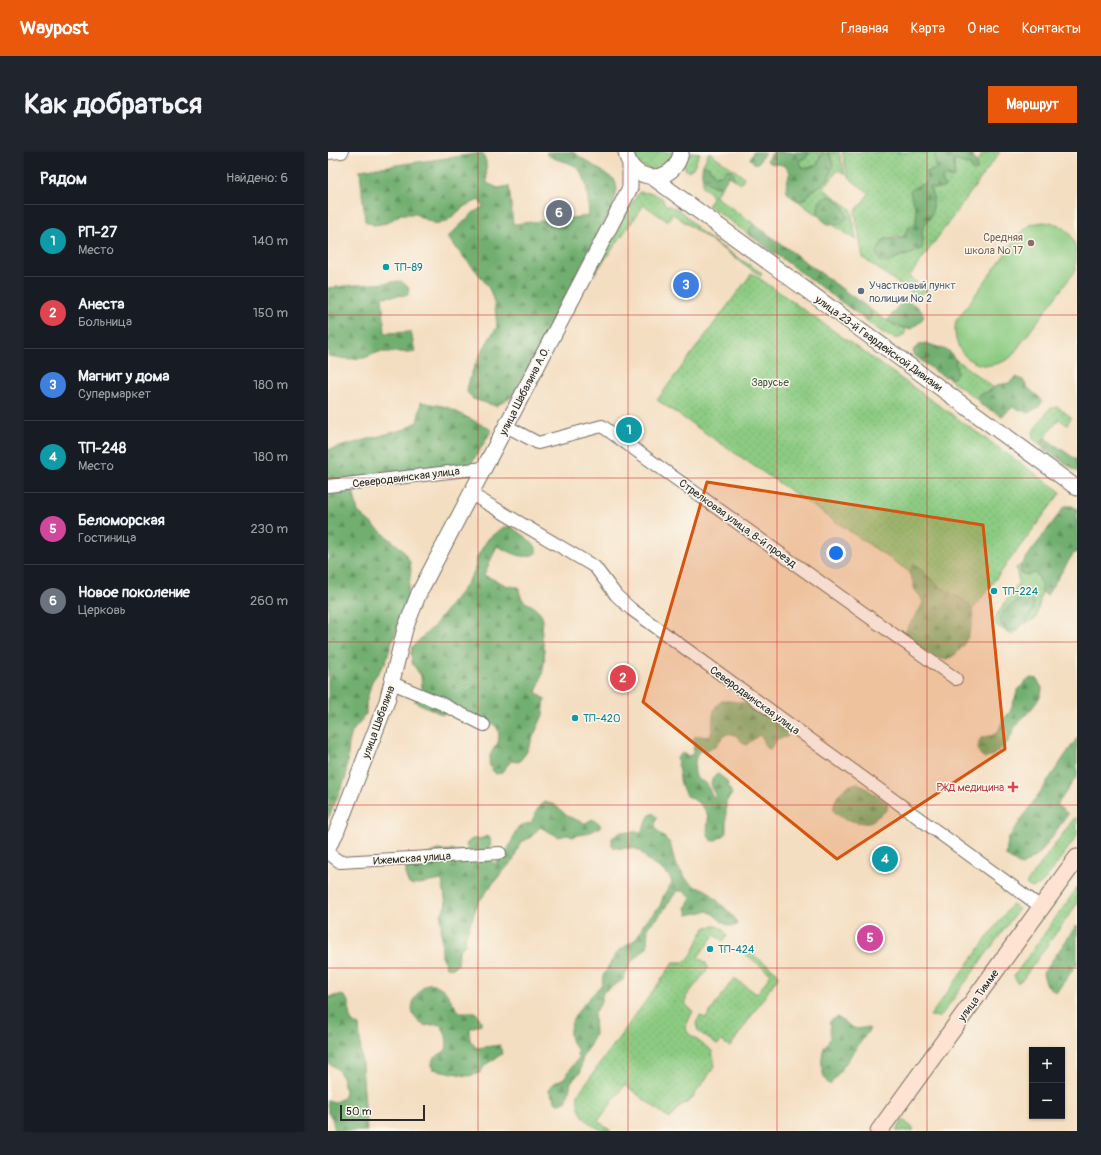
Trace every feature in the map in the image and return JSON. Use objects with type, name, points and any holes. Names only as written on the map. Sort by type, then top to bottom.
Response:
[{"type":"main road","name":"улица Тимме","points":[[879,1131],[1077,858]]},
{"type":"street","points":[[328,153],[342,152]]},
{"type":"street","points":[[625,156],[630,188],[650,177],[663,175],[673,169],[681,153]]},
{"type":"street","name":"улица 23-й Гвардейской Дивизии","points":[[625,156],[638,172],[650,177],[681,199],[1077,488]]},
{"type":"street","points":[[673,169],[681,199]]},
{"type":"street","name":"улица Шабалина А.О.","points":[[419,593],[630,188]]},
{"type":"street","name":"Стрелковая улица, 8-й проезд","points":[[506,426],[538,443],[602,426],[956,679]]},
{"type":"street","name":"Северодвинская улица","points":[[328,486],[484,468]]},
{"type":"street","name":"Северодвинская улица","points":[[471,494],[595,567],[616,595],[631,609],[1041,907]]},
{"type":"street","name":"улица Шабалина","points":[[328,847],[336,833],[372,742],[392,683],[405,629],[419,593]]},
{"type":"street","points":[[392,683],[440,703],[484,725]]},
{"type":"street","name":"Ижемская улица","points":[[328,853],[340,862],[500,853]]},
{"type":"highlighted area","points":[[707,482],[983,525],[1005,749],[837,859],[643,702]]},
{"type":"green space","points":[[547,152],[573,152],[615,180],[617,189],[613,207],[512,397],[496,406],[473,399],[467,392],[474,367],[497,327],[494,302],[486,284],[448,237],[474,212],[483,207],[479,200],[465,206],[447,221],[435,224],[415,214],[401,214],[387,223],[374,225],[365,221],[360,170],[483,153],[486,162],[487,183],[498,188],[509,186],[513,224],[589,216],[586,185],[581,172],[569,163],[549,156],[546,154]]},
{"type":"green space","points":[[632,152],[674,152],[666,165],[661,168],[650,169],[638,162]]},
{"type":"green space","points":[[692,152],[700,153],[693,168],[688,171],[685,169],[684,162]]},
{"type":"green space","points":[[709,152],[744,177],[741,184],[734,179],[734,176],[724,172],[721,175],[716,176],[710,168],[703,165]]},
{"type":"green space","points":[[753,152],[765,152],[759,162],[755,164],[750,159]]},
{"type":"green space","points":[[773,152],[809,152],[806,158],[799,160],[802,167],[805,169],[817,165],[823,152],[830,154],[833,165],[828,180],[812,191],[806,198],[798,201],[789,195],[786,189],[790,172],[788,169],[783,165],[768,162],[767,160]]},
{"type":"green space","points":[[809,152],[824,152],[820,155],[817,165],[805,169],[800,164],[799,160],[806,158]]},
{"type":"green space","points":[[827,152],[839,152],[845,174],[838,170],[824,189],[851,209],[856,240],[833,225],[841,224],[847,218],[845,210],[840,203],[832,199],[823,199],[819,205],[818,216],[798,201],[806,198],[812,191],[822,185],[833,165],[830,154]]},
{"type":"green space","points":[[842,152],[943,152],[936,169],[926,172],[928,185],[934,189],[945,187],[942,181],[944,176],[951,178],[955,176],[954,160],[970,165],[973,171],[977,170],[977,162],[984,152],[1000,152],[909,277],[928,290],[916,296],[863,258],[855,212],[869,193],[848,177]],"holes":[[[929,187],[933,198],[932,206],[929,219],[922,230],[922,248],[911,254],[881,262],[876,254],[892,238],[903,237],[906,231],[916,222],[916,206]]]},
{"type":"green space","points":[[943,152],[970,153],[976,162],[977,170],[973,171],[970,165],[954,160],[954,176],[944,176],[942,180],[945,187],[938,189],[929,187],[933,198],[933,207],[931,215],[922,230],[922,248],[911,254],[899,256],[888,263],[881,262],[876,254],[883,241],[888,238],[903,238],[908,228],[916,222],[917,214],[910,191],[919,185],[926,184],[926,172],[936,169],[934,155]]},
{"type":"green space","points":[[703,165],[708,166],[716,176],[721,175],[726,170],[731,170],[734,174],[734,179],[729,176],[721,187],[712,185],[702,174]]},
{"type":"green space","points":[[702,172],[706,182],[715,187],[721,187],[715,196],[754,224],[750,228],[749,234],[751,236],[708,205],[712,198],[710,193],[703,187]]},
{"type":"green space","points":[[639,192],[653,193],[662,198],[665,205],[678,210],[706,236],[762,273],[761,276],[673,214],[667,221],[644,205],[593,276],[624,216]]},
{"type":"green space","points":[[830,196],[839,202],[847,215],[847,218],[841,224],[828,224],[821,219],[818,214],[818,207],[821,200]]},
{"type":"green space","points":[[1043,222],[1059,225],[1069,233],[1076,251],[1075,271],[1011,357],[1000,363],[989,365],[979,364],[970,360],[963,353],[958,344],[955,333],[956,321],[1021,232],[1032,224]]},
{"type":"green space","points":[[754,224],[871,310],[871,318],[866,320],[751,236],[749,229]]},
{"type":"green space","name":"Зарусье","points":[[752,273],[1061,492],[970,613],[657,400]]},
{"type":"green space","points":[[401,281],[409,288],[408,295],[382,297],[385,333],[411,332],[415,352],[379,352],[364,358],[348,359],[328,356],[328,288]]},
{"type":"green space","points":[[902,301],[918,307],[924,316],[920,322],[911,329],[896,326],[887,321]]},
{"type":"green space","points":[[871,310],[887,321],[906,329],[903,335],[899,338],[894,338],[881,332],[866,320],[871,318]]},
{"type":"green space","points":[[926,343],[949,351],[955,359],[957,373],[954,378],[949,378],[938,373],[914,355],[913,350],[919,345]]},
{"type":"green space","points":[[955,359],[994,388],[977,397],[977,399],[948,378],[951,379],[956,373]]},
{"type":"green space","points":[[1016,377],[1023,380],[1027,387],[1040,398],[1042,402],[1039,407],[1028,413],[1013,407],[1002,416],[981,405],[977,399],[979,395],[990,391],[997,385],[1009,383]]},
{"type":"green space","points":[[421,402],[447,407],[492,430],[470,466],[328,481],[328,450],[405,429],[417,422]]},
{"type":"green space","points":[[1058,407],[1071,417],[1067,425],[1059,419],[1042,441],[1041,445],[1032,438],[1034,430],[1050,408]]},
{"type":"green space","points":[[1045,438],[1077,460],[1077,472],[1058,458],[1044,451],[1041,444]]},
{"type":"green space","points":[[353,490],[358,512],[402,549],[410,562],[411,570],[407,600],[402,621],[392,641],[386,662],[372,681],[366,703],[366,714],[352,732],[349,743],[346,777],[328,819],[328,494]]},
{"type":"green space","points":[[1065,506],[1072,506],[1077,509],[1077,552],[1073,554],[1047,595],[1043,593],[1039,577],[1035,573],[1028,575],[1021,573],[1021,565]]},
{"type":"green space","points":[[510,526],[536,547],[536,553],[527,556],[516,555],[497,546],[484,575],[508,586],[519,587],[523,600],[536,608],[541,614],[543,619],[542,636],[544,666],[536,692],[545,699],[543,715],[526,753],[519,762],[511,761],[501,773],[496,774],[492,770],[489,762],[491,754],[498,743],[498,730],[490,722],[483,719],[446,711],[443,715],[414,701],[423,697],[421,676],[412,663],[411,653],[412,647],[434,626],[463,589],[474,572],[478,555],[488,539],[500,529]]},
{"type":"green space","points":[[914,564],[940,586],[966,602],[971,608],[973,614],[970,631],[961,648],[949,658],[942,659],[932,656],[905,637],[905,633],[909,625],[919,611],[923,602],[914,589],[909,573]]},
{"type":"green space","points":[[1021,565],[1021,573],[1028,575],[1035,573],[1039,578],[1041,583],[1041,594],[1036,618],[1026,624],[1032,610],[1030,597],[1016,601],[1001,616],[1000,620],[1003,627],[1008,631],[1019,629],[1012,635],[997,626],[994,619],[1019,582],[1016,568]]},
{"type":"green space","points":[[1025,597],[1030,597],[1034,603],[1032,613],[1023,625],[1008,631],[1001,625],[1000,620],[1004,611]]},
{"type":"green space","points":[[1031,678],[1037,679],[1042,688],[1039,698],[1019,722],[1005,745],[995,754],[985,758],[980,754],[978,749],[981,738],[998,732],[1003,719],[1010,712],[1018,690]]},
{"type":"green space","points":[[722,701],[733,701],[749,705],[763,713],[785,730],[788,735],[787,737],[777,739],[770,749],[765,747],[764,740],[759,735],[746,745],[736,736],[726,734],[715,747],[700,751],[698,753],[696,756],[695,772],[699,779],[707,784],[712,796],[715,798],[716,796],[711,784],[712,778],[718,774],[726,780],[732,794],[726,802],[726,834],[714,841],[709,838],[707,830],[707,813],[694,800],[686,795],[681,786],[677,758],[682,753],[689,756],[693,754],[694,737],[710,736],[715,708]]},
{"type":"green space","points":[[1077,738],[1077,776],[1057,805],[1068,814],[1041,852],[1022,866],[1006,856],[1008,839]]},
{"type":"green space","points":[[858,783],[888,803],[887,810],[869,823],[860,823],[850,820],[840,816],[834,811],[835,801],[840,792],[848,786]]},
{"type":"green space","points":[[544,802],[555,805],[567,816],[582,822],[586,823],[592,819],[599,823],[601,827],[585,834],[573,837],[567,835],[559,837],[540,827],[531,837],[520,843],[514,859],[478,903],[466,935],[465,945],[459,951],[458,965],[450,969],[446,967],[442,957],[441,915],[446,904],[442,880],[413,885],[409,884],[406,877],[406,869],[411,863],[437,850],[468,851],[466,844],[472,839],[480,839],[487,836],[490,838],[491,842],[489,853],[495,864],[508,849],[518,827],[531,823],[539,806]]},
{"type":"green space","points":[[653,813],[657,817],[655,823],[656,829],[670,843],[675,863],[687,880],[696,887],[709,892],[734,917],[737,925],[732,926],[725,924],[707,911],[688,915],[686,907],[691,898],[683,891],[677,891],[657,919],[648,926],[647,947],[631,963],[623,980],[603,992],[600,1005],[594,1013],[595,1034],[583,1055],[580,1073],[571,1082],[567,1100],[558,1104],[549,1091],[551,1085],[564,1078],[579,1057],[576,1054],[579,1052],[573,1044],[570,1036],[570,1027],[573,1019],[578,1011],[602,984],[603,976],[617,952],[637,938],[644,923],[660,906],[664,894],[672,883],[671,879],[666,873],[648,860],[638,850],[633,848],[616,848],[612,846],[612,838],[621,832],[642,831],[649,816]]},
{"type":"green space","points":[[1075,817],[1077,819],[1077,836],[1045,880],[1040,885],[1032,888],[1026,884]]},
{"type":"green space","points":[[1077,888],[1077,904],[1023,979],[1017,983],[1014,976]]},
{"type":"green space","points":[[1012,904],[1019,909],[940,1017],[930,1016]]},
{"type":"green space","points":[[1077,925],[1077,964],[1056,993],[1046,984],[1043,973]]},
{"type":"green space","points":[[716,926],[723,929],[727,936],[723,941],[714,935],[698,957],[706,963],[708,969],[686,997],[686,1005],[693,1011],[685,1028],[689,1034],[712,1051],[715,1066],[690,1101],[680,1106],[670,1119],[625,1085],[598,1121],[611,1131],[591,1125],[586,1120],[579,1108],[578,1094],[674,962],[685,962],[692,954],[706,927]]},
{"type":"green space","points":[[749,952],[777,972],[778,977],[730,1047],[722,1041],[717,1045],[698,1031],[696,1023],[700,1016],[706,1018],[734,978],[757,994],[771,974],[744,953]]},
{"type":"green space","points":[[429,983],[440,987],[448,994],[460,1012],[476,1012],[481,1024],[471,1028],[469,1032],[470,1040],[476,1048],[500,1045],[502,1054],[485,1065],[480,1073],[468,1076],[433,1069],[432,1062],[435,1057],[446,1050],[447,1040],[445,1034],[441,1025],[426,1026],[422,1024],[416,1019],[412,1008],[413,1002],[419,991]]},
{"type":"green space","points":[[339,995],[344,996],[349,1001],[350,1018],[359,1026],[367,1131],[335,1131],[332,1118],[328,1113],[328,1100],[333,1103],[343,1098],[345,1093],[341,1075],[328,1063],[328,997]]},
{"type":"green space","points":[[837,1017],[854,1028],[870,1029],[830,1085],[823,1073],[822,1057],[824,1048],[830,1037],[830,1021]]},
{"type":"green space","points":[[903,1120],[914,1129],[912,1131],[896,1131]]},
{"type":"place","name":"Новое поколение","points":[[559,213]]},
{"type":"place","name":"Средняя школа № 17","points":[[1031,243]]},
{"type":"place","name":"ТП-89","points":[[386,267]]},
{"type":"place","name":"Магнит у дома","points":[[686,285]]},
{"type":"place","name":"Участковый пункт полиции № 2","points":[[861,291]]},
{"type":"place","name":"РП-27","points":[[629,430]]},
{"type":"place","name":"ТП-224","points":[[994,591]]},
{"type":"place","name":"Анеста","points":[[623,678]]},
{"type":"place","name":"ТП-420","points":[[575,718]]},
{"type":"place","name":"РЖД медицина","points":[[1013,787]]},
{"type":"place","name":"ТП-248","points":[[885,859]]},
{"type":"place","name":"Беломорская","points":[[870,938]]},
{"type":"place","name":"ТП-424","points":[[710,949]]}]
